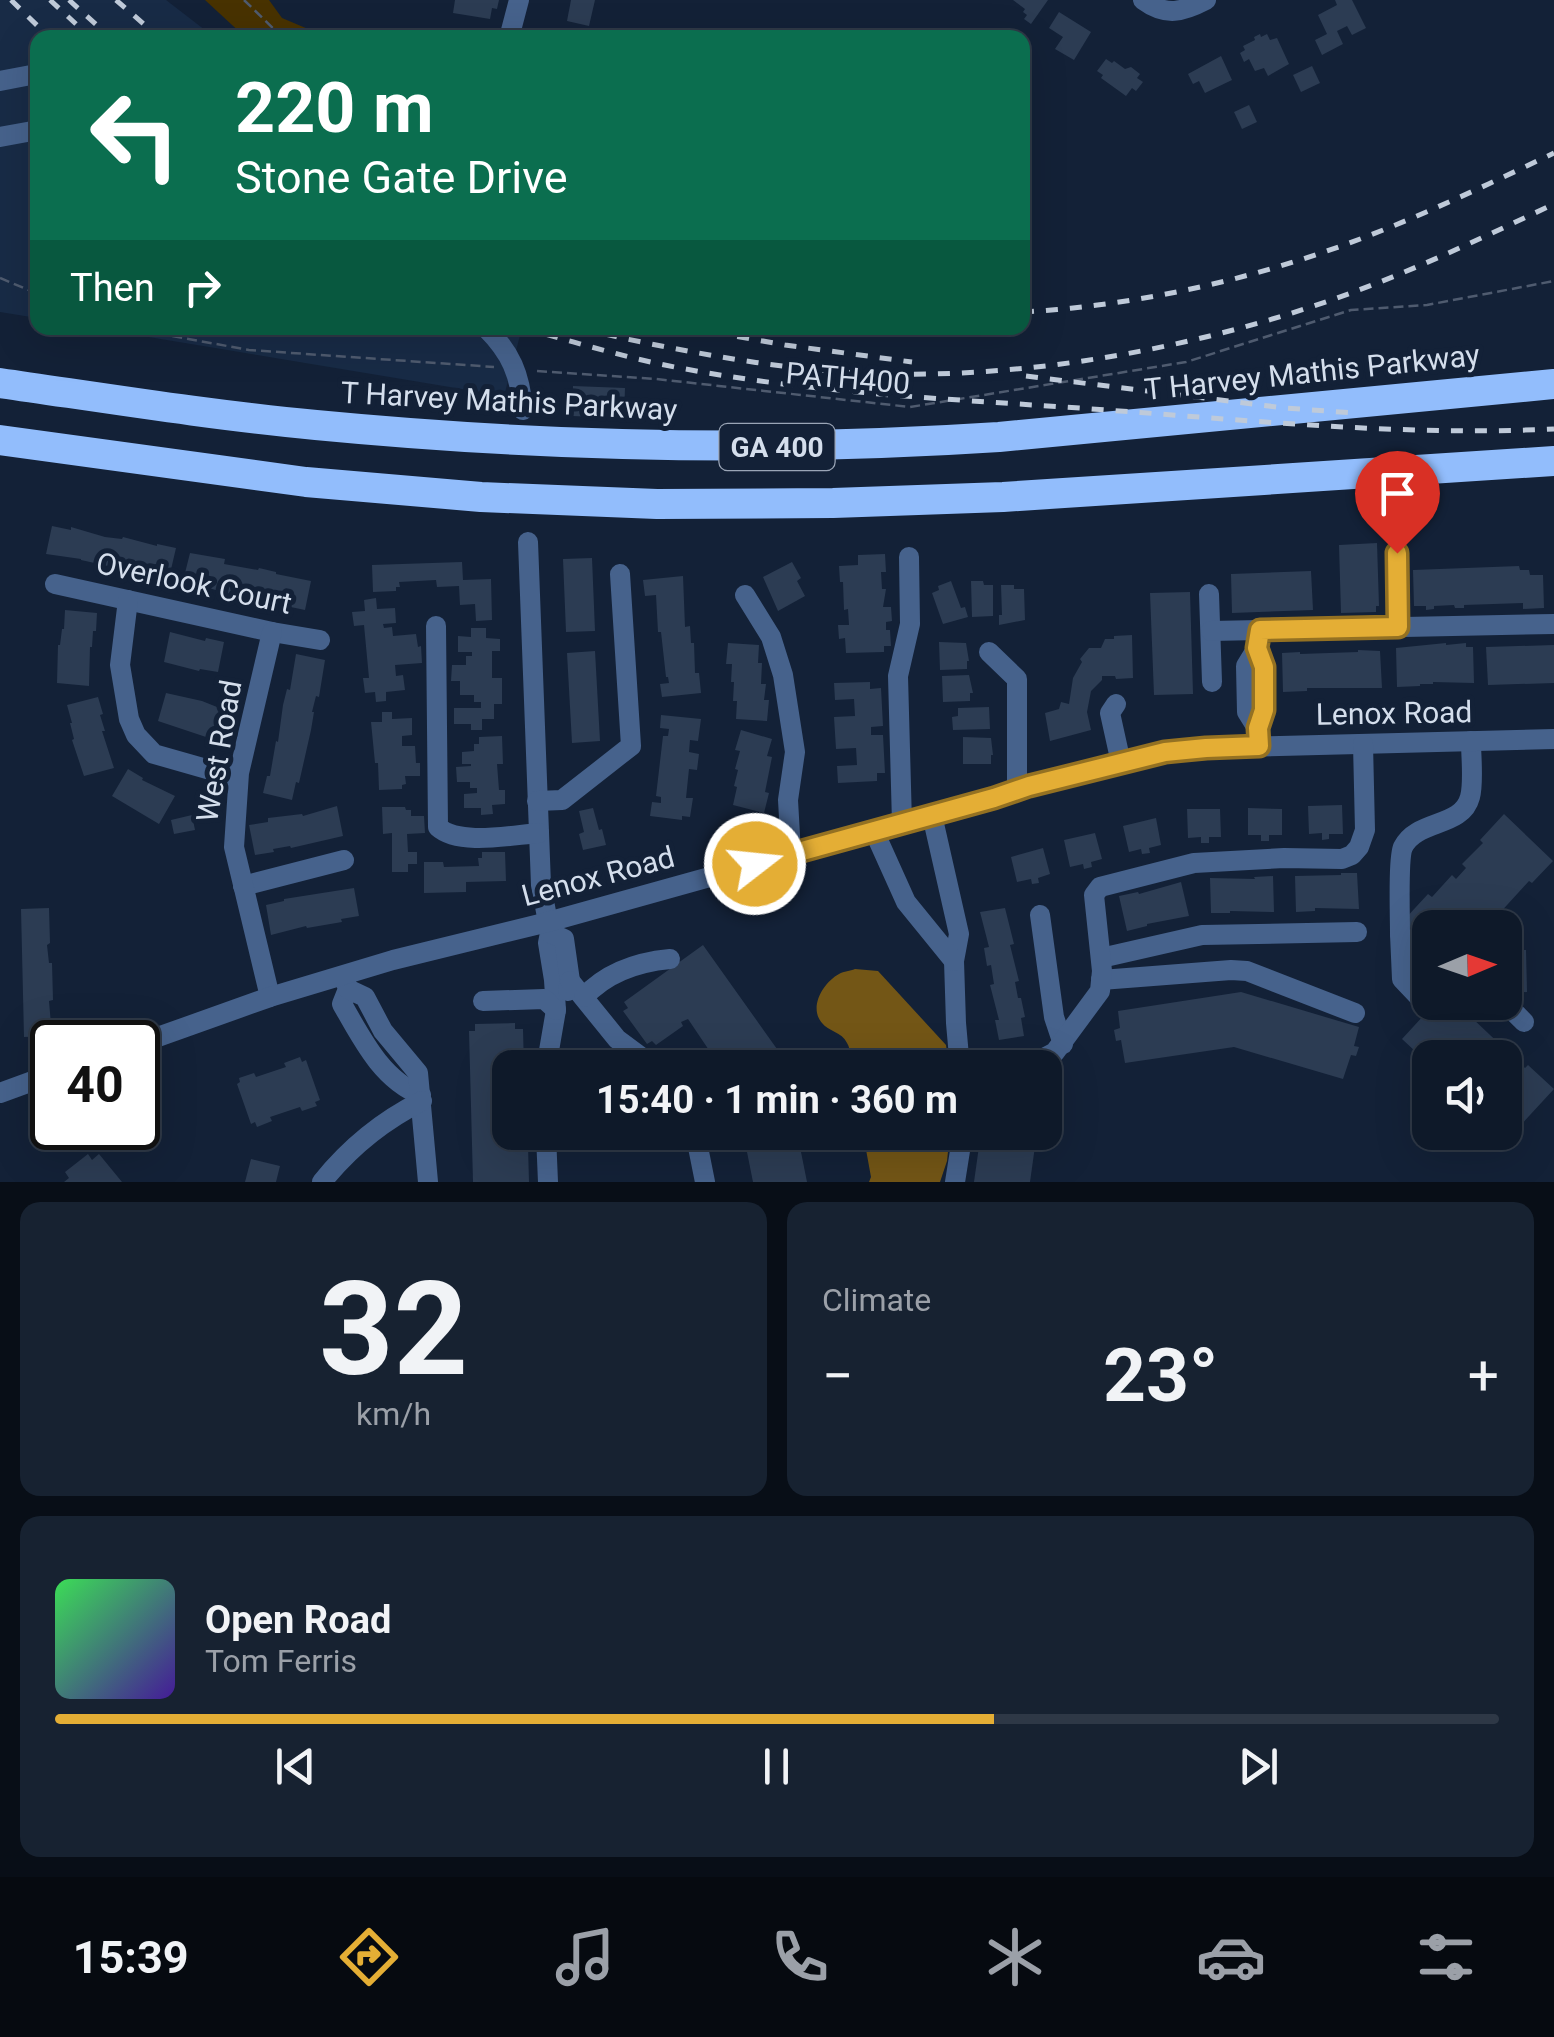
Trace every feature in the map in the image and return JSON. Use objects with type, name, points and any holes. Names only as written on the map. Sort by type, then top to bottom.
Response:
[{"type":"highway","name":"T Harvey Mathis Parkway","points":[[0,383],[329,427],[554,443],[728,447],[999,437],[1554,384]]},
{"type":"highway","name":"GA 400","points":[[0,440],[306,482],[480,497],[657,504],[1003,497],[1554,461]]},
{"type":"street","points":[[511,30],[520,0]]},
{"type":"street","points":[[1143,0],[1166,12],[1178,12],[1206,0]]},
{"type":"street","points":[[0,82],[30,75]]},
{"type":"street","points":[[0,136],[30,131]]},
{"type":"street","points":[[493,335],[516,369],[522,410]]},
{"type":"street","points":[[528,542],[538,832],[548,944],[617,1039],[632,1050]]},
{"type":"street","points":[[1397,553],[1398,627]]},
{"type":"street","points":[[902,823],[898,676],[910,624],[909,556]]},
{"type":"street","points":[[537,801],[562,800],[631,746],[620,574]]},
{"type":"street","name":"Overlook Court","points":[[55,584],[320,640]]},
{"type":"street","points":[[1210,594],[1212,682]]},
{"type":"street","points":[[744,595],[771,637],[783,675],[795,752],[788,800],[791,854]]},
{"type":"street","points":[[128,600],[120,665],[129,720],[136,735],[154,754],[238,778]]},
{"type":"street","points":[[1211,632],[1258,639],[1398,627],[1554,624]]},
{"type":"street","points":[[436,626],[438,827],[445,834],[466,838],[538,832]]},
{"type":"street","name":"West Road","points":[[270,997],[234,847],[238,778],[272,632]]},
{"type":"street","points":[[1258,639],[1264,667],[1255,688],[1264,710],[1258,737]]},
{"type":"street","points":[[989,652],[1017,679],[1016,790]]},
{"type":"street","points":[[1116,704],[1110,714],[1121,763]]},
{"type":"street","name":"Lenox Road","points":[[160,1036],[270,997],[346,982],[393,960],[549,928],[874,830],[1165,752],[1258,737],[1363,744],[1554,739]]},
{"type":"street","points":[[1412,989],[1402,979],[1400,854],[1406,841],[1419,831],[1460,815],[1470,798],[1471,741]]},
{"type":"street","points":[[1057,1050],[1100,991],[1101,958],[1094,895],[1100,887],[1194,864],[1342,859],[1352,855],[1365,830],[1363,744]]},
{"type":"street","points":[[932,815],[959,934],[954,960],[958,1050]]},
{"type":"street","points":[[874,830],[906,902],[926,916],[928,927],[954,960]]},
{"type":"street","points":[[244,886],[344,860]]},
{"type":"street","points":[[1040,915],[1054,1017],[1063,1044]]},
{"type":"street","points":[[928,927],[955,918]]},
{"type":"street","points":[[1101,958],[1202,935],[1357,932]]},
{"type":"street","points":[[1400,934],[1412,945]]},
{"type":"street","points":[[569,978],[598,982],[645,961],[670,959]]},
{"type":"street","points":[[1101,980],[1247,971],[1355,1014]]},
{"type":"street","points":[[549,1050],[556,1010],[569,978]]},
{"type":"street","points":[[346,982],[365,998],[374,1037],[418,1073],[428,1182]]},
{"type":"street","points":[[483,1001],[544,1000],[556,1010]]},
{"type":"street","points":[[0,1093],[30,1082]]},
{"type":"street","points":[[322,1182],[344,1153],[421,1098]]},
{"type":"street","points":[[547,1150],[548,1182]]},
{"type":"street","points":[[699,1150],[705,1182]]},
{"type":"street","points":[[954,1182],[960,1150]]},
{"type":"path","points":[[244,0],[275,30]]},
{"type":"path","points":[[0,278],[30,291]]},
{"type":"path","name":"PATH400","points":[[166,335],[249,350],[656,379],[910,407],[1186,362],[1351,310],[1427,305],[1554,280]]},
{"type":"shaded area","points":[[0,0],[166,0],[205,30],[30,30],[30,317],[0,312]]},
{"type":"shaded area","points":[[205,0],[269,0],[282,18],[310,30],[237,30]]},
{"type":"shaded area","points":[[136,335],[520,335],[504,396]]},
{"type":"shaded area","points":[[855,969],[878,971],[947,1050],[849,1050],[845,1039],[822,1023],[817,1010],[828,983]]},
{"type":"shaded area","points":[[866,1150],[948,1150],[940,1182],[869,1182]]},
{"type":"building","points":[[455,0],[499,0],[490,19],[453,13]]},
{"type":"building","points":[[571,0],[595,0],[589,26],[567,21]]},
{"type":"building","points":[[1013,0],[1048,0],[1031,24],[1024,19],[1025,9]]},
{"type":"building","points":[[1335,0],[1352,0],[1366,28],[1352,35],[1347,26],[1337,31],[1343,44],[1322,55],[1315,40],[1327,34],[1318,15],[1337,5]]},
{"type":"building","points":[[1059,12],[1091,32],[1074,60],[1055,49],[1063,37],[1049,28]]},
{"type":"building","points":[[1260,34],[1267,34],[1270,40],[1277,38],[1289,64],[1268,76],[1264,68],[1255,71],[1249,59],[1244,62],[1240,53],[1245,50],[1243,46]]},
{"type":"building","points":[[1221,56],[1232,80],[1205,93],[1199,81],[1193,84],[1188,74]]},
{"type":"building","points":[[1106,59],[1140,74],[1137,78],[1143,82],[1136,91],[1132,88],[1126,96],[1101,78],[1103,75],[1097,71]]},
{"type":"building","points":[[1312,66],[1320,83],[1301,92],[1293,75]]},
{"type":"building","points":[[1249,105],[1257,122],[1242,129],[1234,112]]},
{"type":"building","points":[[573,386],[625,388],[624,418],[572,416]]},
{"type":"building","points":[[52,526],[176,548],[169,578],[46,554]]},
{"type":"building","points":[[1377,543],[1376,612],[1341,613],[1339,545]]},
{"type":"building","points":[[190,553],[225,559],[224,564],[311,581],[305,610],[183,581]]},
{"type":"building","points":[[885,554],[886,572],[881,572],[882,589],[886,589],[883,607],[891,607],[892,621],[886,622],[886,630],[890,630],[891,646],[884,646],[884,652],[846,653],[845,638],[839,639],[838,625],[849,625],[839,566],[858,565],[858,555]]},
{"type":"building","points":[[592,558],[595,631],[566,632],[563,559]]},
{"type":"building","points":[[462,562],[463,580],[491,579],[492,620],[476,621],[475,604],[460,605],[459,586],[437,587],[436,580],[399,582],[396,591],[373,592],[372,565]]},
{"type":"building","points":[[792,562],[805,596],[778,611],[763,577]]},
{"type":"building","points":[[1519,566],[1520,570],[1529,570],[1530,575],[1543,575],[1544,608],[1523,609],[1523,603],[1464,608],[1434,606],[1426,610],[1426,606],[1414,606],[1413,570]]},
{"type":"building","points":[[1311,571],[1313,610],[1232,613],[1231,574]]},
{"type":"building","points":[[683,576],[685,627],[690,626],[701,693],[662,697],[660,684],[669,683],[658,632],[656,595],[645,596],[643,580]]},
{"type":"building","points":[[951,581],[968,617],[943,624],[932,593]]},
{"type":"building","points":[[971,581],[993,585],[993,616],[972,617]]},
{"type":"building","points":[[1001,585],[1024,589],[1025,620],[999,625]]},
{"type":"building","points":[[1190,592],[1193,694],[1154,695],[1150,593]]},
{"type":"building","points":[[376,598],[377,609],[395,608],[396,623],[383,624],[384,628],[392,627],[393,636],[416,634],[422,663],[395,665],[396,676],[403,675],[405,690],[386,692],[386,701],[376,702],[375,692],[365,693],[363,678],[369,678],[364,625],[354,626],[352,612],[365,611],[364,600]]},
{"type":"building","points":[[65,610],[97,613],[90,647],[89,686],[57,683],[58,645]]},
{"type":"building","points":[[471,628],[486,628],[486,638],[500,639],[500,651],[492,651],[492,678],[502,678],[502,704],[494,704],[494,719],[482,719],[482,730],[471,730],[471,724],[454,724],[454,708],[481,708],[481,702],[474,702],[474,695],[460,695],[460,681],[451,681],[452,665],[466,665],[466,656],[472,656],[472,652],[458,652],[458,636],[471,637]]},
{"type":"building","points":[[170,632],[224,642],[218,672],[164,662]]},
{"type":"building","points":[[1132,635],[1133,678],[1102,676],[1091,691],[1087,712],[1091,730],[1050,741],[1045,713],[1059,709],[1061,702],[1069,704],[1080,659],[1089,648],[1101,648],[1105,639]]},
{"type":"building","points":[[939,642],[966,643],[967,669],[940,670]]},
{"type":"building","points":[[728,643],[759,645],[761,684],[766,684],[764,700],[769,700],[767,721],[736,719],[732,664],[726,664]]},
{"type":"building","points":[[1446,643],[1473,647],[1474,683],[1433,682],[1397,687],[1396,648]]},
{"type":"building","points":[[1554,645],[1554,683],[1488,685],[1486,647]]},
{"type":"building","points":[[595,651],[600,741],[572,743],[567,653]]},
{"type":"building","points":[[1380,651],[1382,688],[1307,688],[1283,692],[1282,653]]},
{"type":"building","points":[[296,654],[325,660],[292,800],[263,793]]},
{"type":"building","points":[[969,675],[973,693],[970,701],[943,702],[942,676]]},
{"type":"building","points":[[870,682],[870,689],[881,688],[883,726],[871,727],[871,735],[883,735],[885,773],[877,773],[877,781],[838,783],[837,766],[857,765],[856,748],[836,749],[834,717],[855,716],[854,699],[835,700],[834,683]]},
{"type":"building","points":[[166,693],[202,701],[235,715],[227,744],[158,721]]},
{"type":"building","points":[[98,697],[102,731],[114,768],[84,776],[72,740],[67,705]]},
{"type":"building","points":[[989,707],[990,729],[953,730],[952,717],[958,716],[958,708]]},
{"type":"building","points":[[382,712],[392,712],[392,719],[412,718],[412,735],[402,736],[402,746],[415,746],[420,776],[405,776],[402,789],[379,790],[371,722],[382,722]]},
{"type":"building","points":[[661,715],[701,719],[698,741],[690,740],[689,752],[699,754],[697,770],[689,769],[686,798],[693,798],[690,817],[682,816],[682,820],[650,816],[652,802],[661,803],[661,797],[656,796],[663,736],[668,736],[669,729],[660,728]]},
{"type":"building","points":[[741,730],[772,739],[767,756],[772,757],[764,813],[733,805],[740,751],[735,750]]},
{"type":"building","points":[[502,736],[503,764],[497,764],[499,790],[505,790],[505,804],[492,805],[493,814],[481,815],[481,808],[464,808],[464,794],[477,793],[477,788],[470,788],[470,782],[457,782],[456,767],[471,766],[462,764],[462,752],[474,751],[479,737]]},
{"type":"building","points":[[963,737],[991,738],[991,764],[963,764]]},
{"type":"building","points":[[128,769],[175,796],[159,824],[112,796]]},
{"type":"building","points":[[1342,805],[1343,834],[1329,834],[1329,839],[1322,840],[1322,833],[1309,834],[1308,806]]},
{"type":"building","points":[[337,806],[343,836],[255,855],[249,825]]},
{"type":"building","points":[[382,807],[405,807],[411,810],[411,816],[424,816],[425,833],[407,834],[408,852],[417,852],[417,864],[408,864],[408,872],[392,872],[392,833],[383,834]]},
{"type":"building","points":[[593,808],[606,845],[583,850],[579,811]]},
{"type":"building","points":[[1248,808],[1282,809],[1282,835],[1269,835],[1269,841],[1261,841],[1261,835],[1248,835]]},
{"type":"building","points":[[1187,809],[1220,809],[1221,837],[1209,837],[1209,843],[1201,843],[1201,837],[1188,838]]},
{"type":"building","points":[[1504,814],[1553,861],[1502,910],[1413,910],[1452,875],[1456,879],[1466,868],[1462,864],[1483,843],[1480,840]]},
{"type":"building","points":[[192,815],[195,830],[174,834],[171,820]]},
{"type":"building","points":[[1156,818],[1161,845],[1149,848],[1150,853],[1142,854],[1141,849],[1129,852],[1123,826]]},
{"type":"building","points":[[1095,833],[1102,859],[1084,869],[1083,864],[1070,867],[1064,840]]},
{"type":"building","points":[[1043,848],[1050,874],[1038,878],[1039,883],[1032,884],[1031,879],[1017,882],[1011,857]]},
{"type":"building","points":[[482,852],[505,852],[506,881],[466,882],[466,892],[424,893],[424,862],[443,862],[444,867],[479,866]]},
{"type":"building","points":[[1357,873],[1359,909],[1315,908],[1296,912],[1295,876]]},
{"type":"building","points":[[1273,876],[1274,912],[1211,913],[1210,878]]},
{"type":"building","points":[[1181,882],[1189,916],[1127,931],[1119,896]]},
{"type":"building","points":[[354,888],[359,916],[271,935],[266,905]]},
{"type":"building","points":[[49,908],[51,1020],[30,1020],[30,1037],[24,1037],[21,909]]},
{"type":"building","points":[[1005,908],[1019,981],[1015,982],[1025,1017],[1021,1018],[1024,1036],[999,1040],[995,1020],[999,1020],[990,985],[994,984],[991,965],[987,966],[984,948],[989,947],[980,912]]},
{"type":"building","points":[[1412,911],[1412,929],[1403,921]]},
{"type":"building","points":[[703,945],[778,1050],[709,1050],[688,1019],[656,1045],[652,1041],[647,1044],[623,1011],[628,1008],[624,1002]]},
{"type":"building","points":[[1522,950],[1526,950],[1527,992],[1522,992]]},
{"type":"building","points":[[1241,992],[1359,1027],[1354,1046],[1359,1047],[1356,1056],[1351,1055],[1343,1079],[1234,1047],[1125,1063],[1121,1040],[1116,1041],[1114,1030],[1120,1028],[1118,1011]]},
{"type":"building","points":[[1419,1020],[1474,1020],[1495,1040],[1412,1040],[1412,1048],[1402,1039]]},
{"type":"building","points":[[515,1023],[515,1029],[523,1029],[524,1050],[492,1050],[492,1150],[528,1150],[529,1182],[473,1182],[469,1031],[475,1031],[475,1024]]},
{"type":"building","points":[[300,1057],[302,1062],[306,1060],[320,1100],[315,1102],[317,1106],[270,1117],[272,1121],[257,1127],[255,1122],[251,1124],[237,1084],[239,1078],[286,1067],[284,1063]]},
{"type":"building","points":[[1522,1065],[1528,1065],[1554,1089],[1522,1124]]},
{"type":"building","points":[[747,1150],[801,1150],[807,1182],[753,1182]]},
{"type":"building","points":[[978,1150],[1034,1150],[1030,1182],[974,1182]]},
{"type":"building","points":[[88,1154],[92,1160],[99,1154],[122,1182],[64,1182],[69,1178],[65,1172]]},
{"type":"building","points":[[251,1159],[280,1166],[276,1182],[245,1182]]},
{"type":"railway","points":[[11,0],[42,30]]},
{"type":"railway","points":[[50,0],[76,24]]},
{"type":"railway","points":[[69,0],[102,30]]},
{"type":"railway","points":[[116,0],[151,30]]},
{"type":"railway","points":[[1030,311],[1145,298],[1266,270],[1397,224],[1554,153]]},
{"type":"railway","points":[[612,335],[717,356],[841,372],[949,373],[1069,363],[1188,341],[1304,309],[1409,270],[1554,204]]},
{"type":"railway","points":[[548,335],[655,363],[823,389],[1330,426],[1442,431],[1554,429]]},
{"type":"railway","points":[[729,335],[912,362]]},
{"type":"railway","points":[[1026,376],[1354,413]]},
{"type":"route","points":[[755,864],[1029,786],[1165,752],[1259,746],[1258,728],[1264,710],[1264,667],[1257,648],[1260,630],[1398,627],[1397,553]]}]
